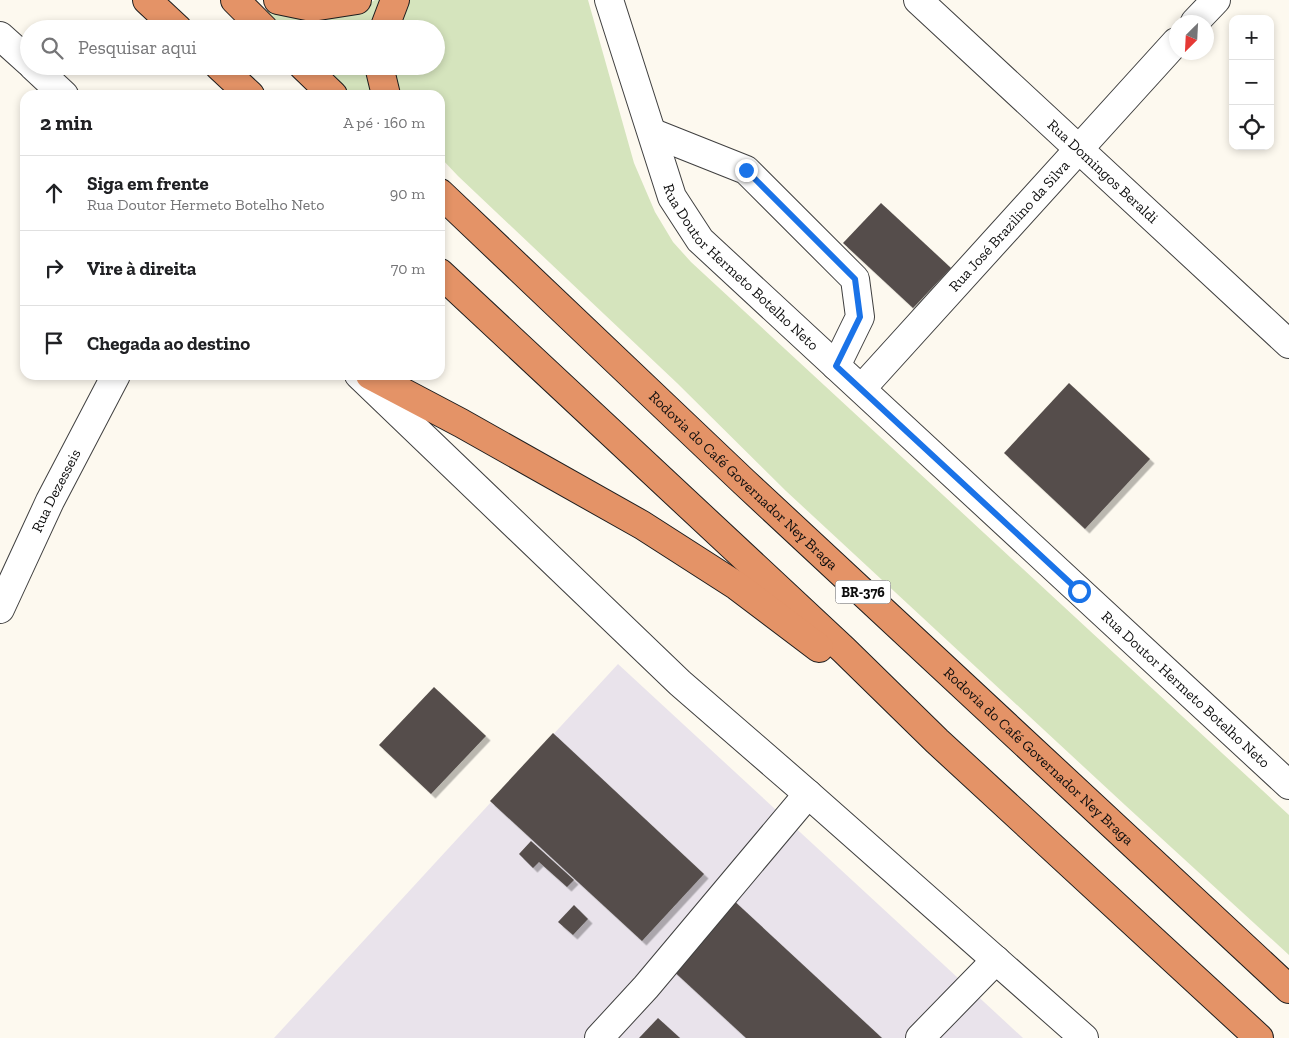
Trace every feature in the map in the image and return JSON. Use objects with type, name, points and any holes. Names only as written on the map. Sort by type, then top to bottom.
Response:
[{"type":"highway","points":[[147,0],[168,20]]},
{"type":"highway","points":[[235,0],[255,20]]},
{"type":"highway","points":[[278,0],[312,7],[357,0]]},
{"type":"highway","points":[[387,20],[395,0]]},
{"type":"highway","points":[[229,75],[245,90]]},
{"type":"highway","points":[[312,75],[328,90]]},
{"type":"highway","points":[[381,75],[385,90]]},
{"type":"highway","name":"Rodovia do Café Governador Ney Braga","points":[[445,198],[743,481],[1289,989]]},
{"type":"highway","points":[[445,278],[844,650],[937,742],[1259,1038]]},
{"type":"highway","points":[[379,380],[461,423],[633,520],[737,586],[808,639],[937,742]]},
{"type":"street","name":"Rua Doutor Hermeto Botelho Neto","points":[[610,0],[672,197],[700,240],[1289,785]]},
{"type":"street","name":"Rua Domingos Beraldi","points":[[918,0],[1289,344]]},
{"type":"street","points":[[1202,15],[1216,0]]},
{"type":"street","points":[[0,36],[20,54]]},
{"type":"street","name":"Rua José Brazilino da Silva","points":[[862,388],[1169,50]]},
{"type":"street","points":[[43,75],[59,90]]},
{"type":"street","points":[[653,133],[746,170],[855,279],[860,317],[836,366]]},
{"type":"street","name":"Rua Dezesseis","points":[[0,609],[50,501],[113,380]]},
{"type":"street","points":[[364,380],[673,677],[1084,1038]]},
{"type":"street","points":[[598,1038],[646,987],[808,794]]},
{"type":"street","points":[[920,1038],[996,960]]},
{"type":"shaded area","points":[[618,664],[1023,1038],[274,1038]]},
{"type":"green space","points":[[375,0],[382,0],[374,20],[268,20],[261,9],[279,14],[364,6]]},
{"type":"green space","points":[[405,0],[588,0],[634,163],[655,212],[673,242],[691,262],[1289,815],[1289,955],[786,491],[677,383],[458,176],[445,162],[445,90],[392,90],[389,75],[445,75],[445,20],[395,20]]},
{"type":"green space","points":[[325,75],[369,75],[372,90],[341,90]]},
{"type":"building","points":[[881,203],[951,268],[913,308],[843,243]]},
{"type":"building","points":[[1069,383],[1150,459],[1085,529],[1004,453]]},
{"type":"building","points":[[434,687],[486,736],[431,794],[379,745]]},
{"type":"building","points":[[553,733],[704,874],[642,941],[490,801]]},
{"type":"building","points":[[531,841],[574,880],[567,887],[539,862],[533,868],[519,854]]},
{"type":"building","points":[[731,898],[882,1038],[746,1038],[668,966]]},
{"type":"building","points":[[574,905],[588,919],[573,935],[558,922]]},
{"type":"building","points":[[658,1018],[680,1038],[639,1038]]},
{"type":"route","points":[[746,170],[855,279],[860,317],[836,366],[862,388],[1079,591]]}]
